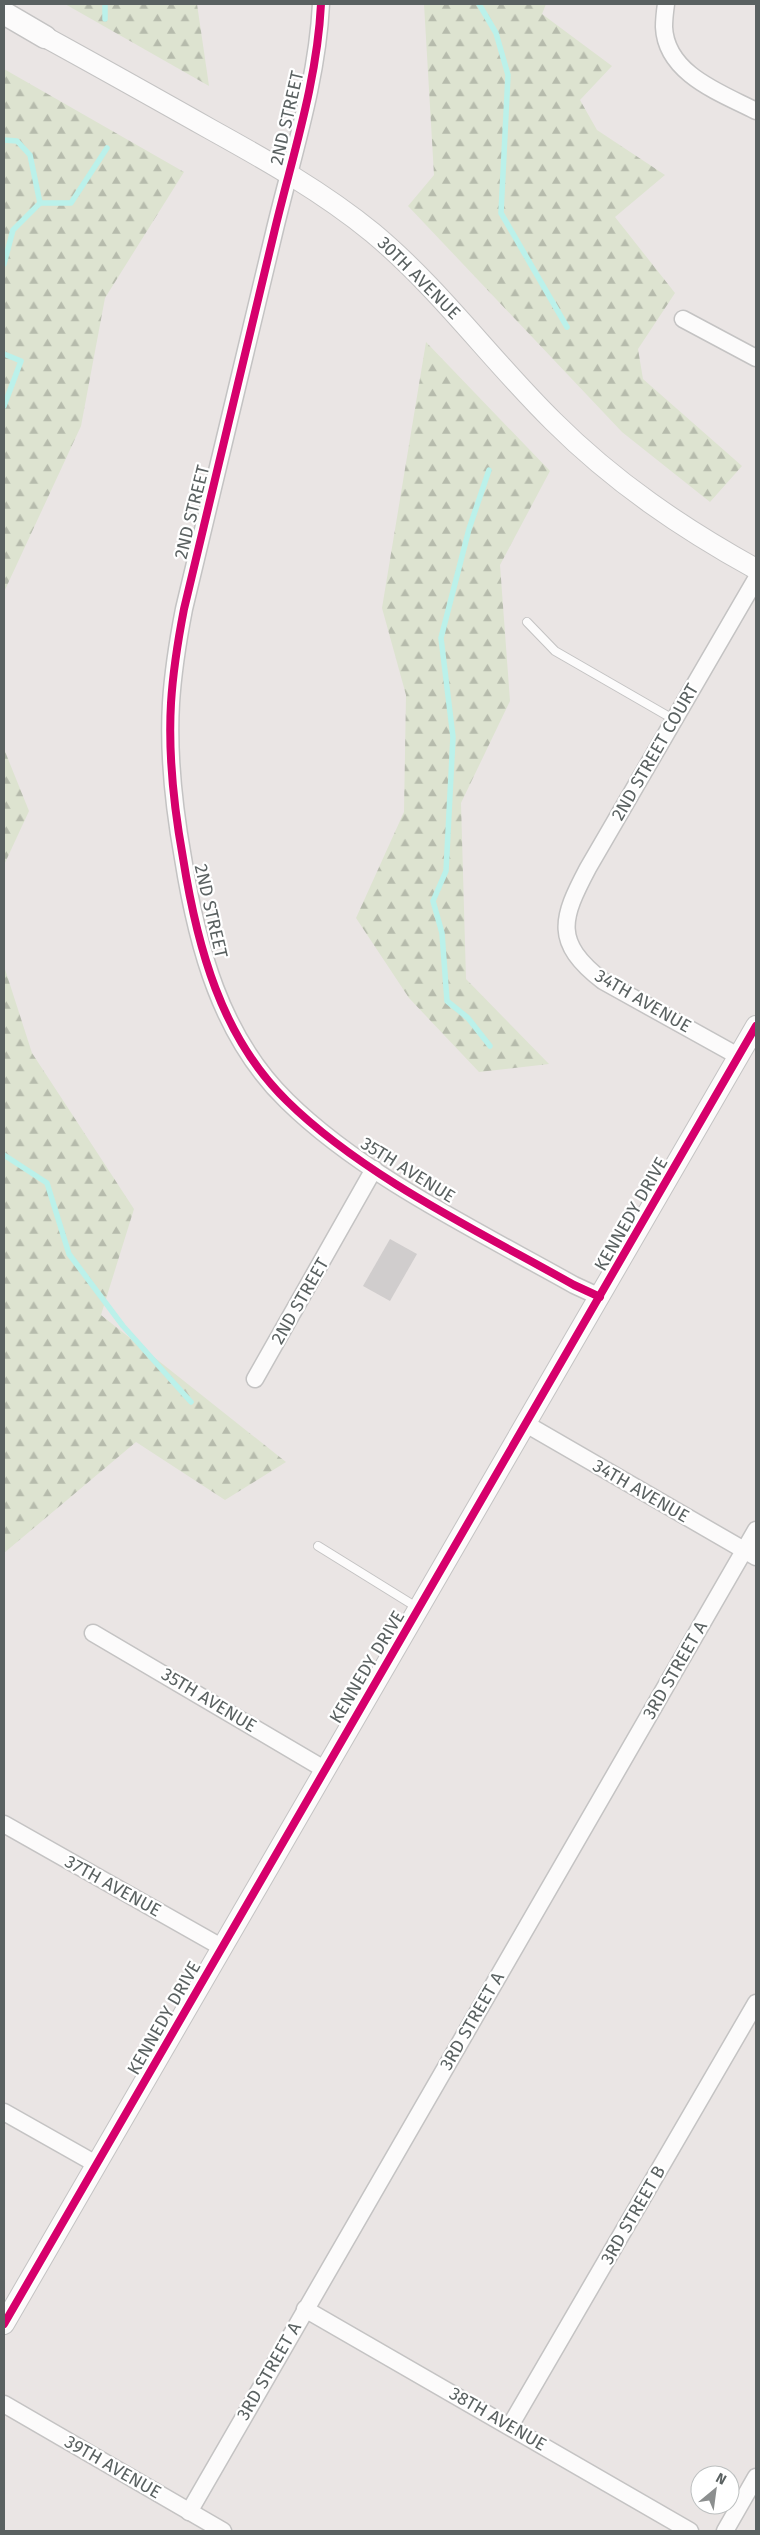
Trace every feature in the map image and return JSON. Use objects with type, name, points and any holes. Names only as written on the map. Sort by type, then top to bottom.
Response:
[{"type":"main road","points":[[4,13],[45,36]]},
{"type":"street","name":"2ND STREET","points":[[232,1028],[200,944],[192,913],[175,814],[171,705],[175,660],[184,609],[302,127],[317,54],[321,4]]},
{"type":"street","points":[[666,4],[664,27],[670,50],[684,70],[696,79],[756,111]]},
{"type":"street","name":"30TH AVENUE","points":[[45,36],[289,174],[343,209],[429,283],[552,420],[606,471],[663,514],[756,569]]},
{"type":"street","points":[[683,319],[756,358]]},
{"type":"street","name":"2ND STREET COURT","points":[[566,930],[570,903],[574,894],[756,579]]},
{"type":"street","name":"34TH AVENUE","points":[[566,930],[576,954],[586,968],[603,981],[738,1056]]},
{"type":"street","name":"KENNEDY DRIVE","points":[[4,2324],[223,1948],[324,1769],[420,1609],[756,1026]]},
{"type":"street","name":"35TH AVENUE","points":[[232,1028],[251,1059],[287,1101],[315,1126],[374,1169],[574,1285],[600,1297]]},
{"type":"street","name":"2ND STREET","points":[[255,1380],[374,1169]]},
{"type":"street","name":"34TH AVENUE","points":[[526,1424],[750,1554]]},
{"type":"street","name":"3RD STREET A","points":[[189,2512],[305,2309],[750,1554],[756,1530]]},
{"type":"street","name":"35TH AVENUE","points":[[93,1633],[324,1769]]},
{"type":"street","name":"37TH AVENUE","points":[[4,1824],[223,1948]]},
{"type":"street","name":"3RD STREET B","points":[[510,2426],[756,2004]]},
{"type":"street","points":[[4,2112],[96,2164]]},
{"type":"street","name":"38TH AVENUE","points":[[305,2309],[690,2531]]},
{"type":"street","name":"39TH AVENUE","points":[[4,2404],[223,2531]]},
{"type":"street","points":[[725,2531],[756,2477]]},
{"type":"lane","points":[[527,622],[555,651],[674,720]]},
{"type":"lane","points":[[318,1546],[420,1609]]},
{"type":"green space","points":[[65,4],[197,4],[209,86]]},
{"type":"green space","points":[[424,4],[546,4],[542,14],[612,66],[580,100],[597,130],[665,175],[615,217],[675,293],[638,349],[643,379],[742,466],[710,502],[622,432],[408,206],[434,175]]},
{"type":"green space","points":[[4,69],[184,172],[105,298],[81,426],[4,592]]},
{"type":"green space","points":[[426,342],[550,471],[500,565],[510,701],[461,803],[466,979],[549,1064],[479,1072],[409,998],[356,918],[404,812],[406,695],[382,608]]},
{"type":"green space","points":[[4,749],[29,811],[4,865]]},
{"type":"green space","points":[[4,966],[32,1053],[134,1209],[101,1315],[286,1462],[225,1500],[136,1442],[4,1553]]},
{"type":"building","points":[[390,1239],[417,1254],[390,1301],[363,1286]]},
{"type":"waterway","points":[[105,4],[105,19]]},
{"type":"waterway","points":[[479,4],[496,33],[508,75],[501,213],[567,327]]},
{"type":"waterway","points":[[4,140],[17,141],[30,155],[40,203]]},
{"type":"waterway","points":[[4,264],[13,230],[40,203],[71,203],[107,148]]},
{"type":"waterway","points":[[4,354],[21,361],[4,406]]},
{"type":"waterway","points":[[489,470],[469,529],[441,638],[453,737],[446,871],[433,901],[442,933],[447,1001],[468,1018],[490,1046]]},
{"type":"waterway","points":[[4,1155],[47,1183],[69,1254],[123,1326],[191,1402]]},
{"type":"cycle path","points":[[321,4],[319,33],[303,120],[184,609],[176,656],[170,722],[172,781],[180,839],[196,924],[215,989],[229,1019],[245,1048],[264,1076],[287,1101],[317,1128],[386,1178],[462,1223],[574,1285],[600,1297]]},
{"type":"cycle path","points":[[4,2324],[756,1026]]}]
